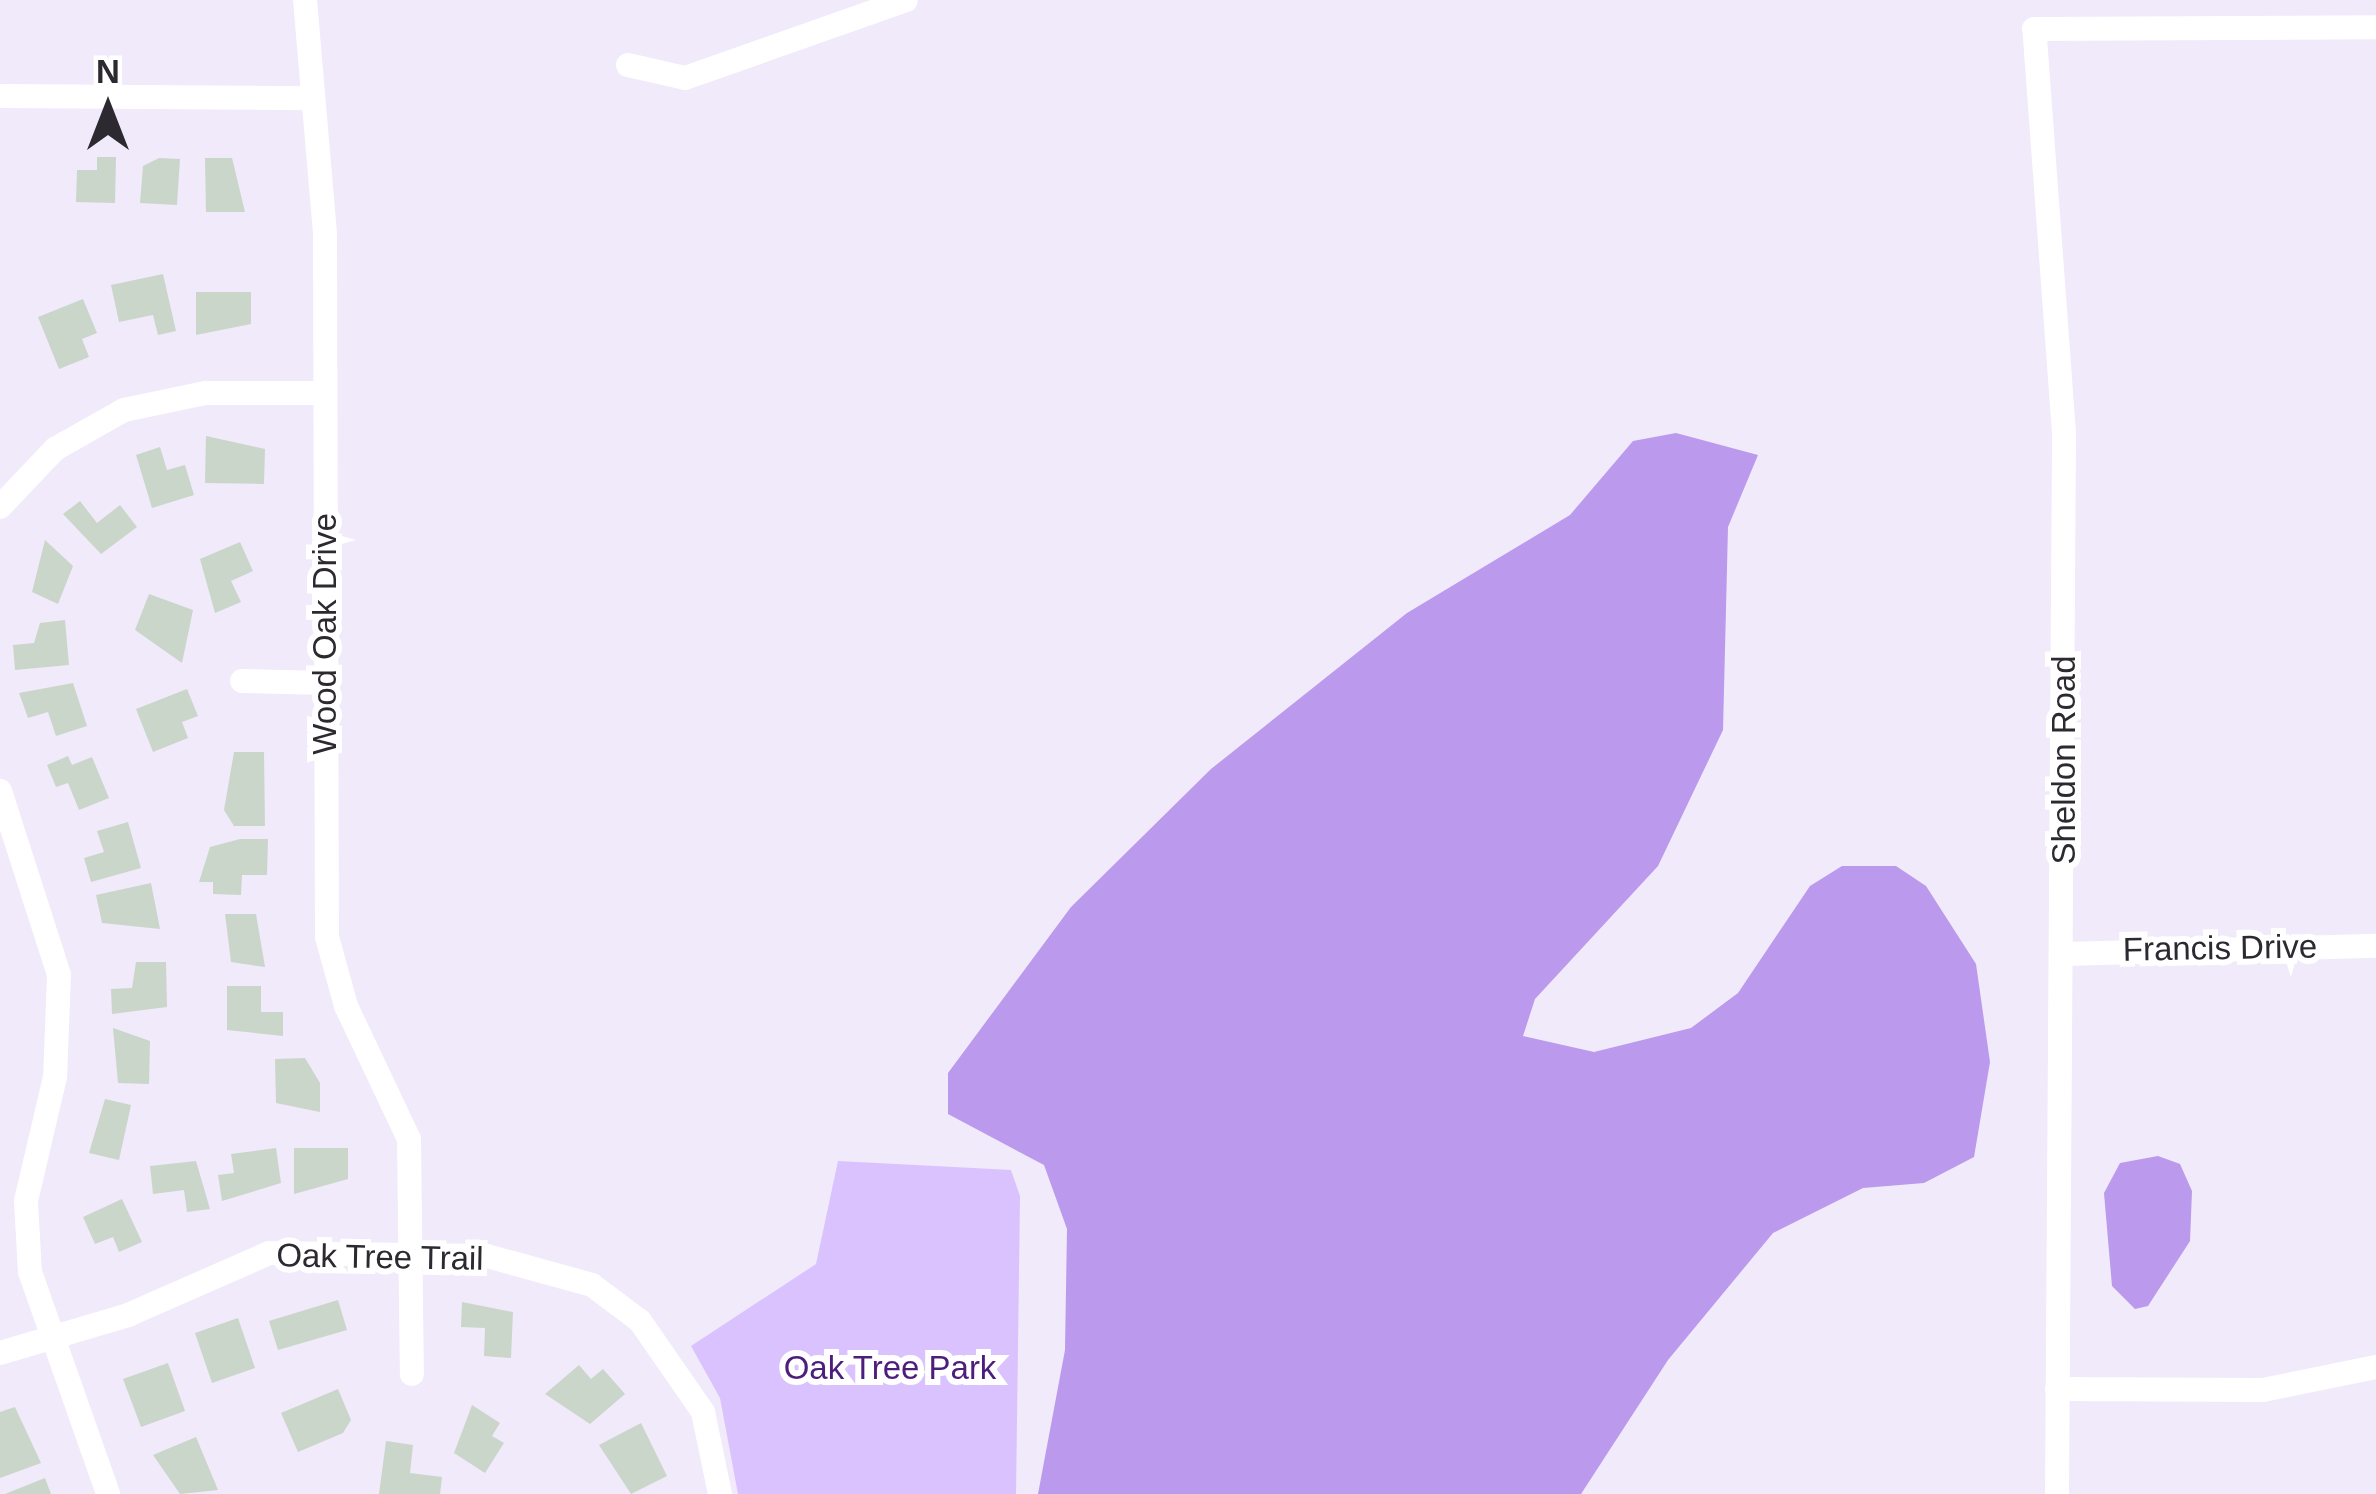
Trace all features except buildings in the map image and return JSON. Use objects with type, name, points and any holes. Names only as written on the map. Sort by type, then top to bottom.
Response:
[{"type":"street","name":"Wood Oak Drive","points":[[305,0],[305,98],[325,235],[327,937],[346,1006],[403,1113],[412,1374]]},
{"type":"street","points":[[628,65],[686,78],[858,8],[906,0]]},
{"type":"street","name":"Sheldon Road","points":[[2056,1494],[2064,433],[2034,28],[2376,27]]},
{"type":"street","points":[[0,97],[305,98]]},
{"type":"street","points":[[0,508],[55,449],[124,410],[205,393],[325,392]]},
{"type":"street","points":[[242,681],[325,683]]},
{"type":"street","points":[[0,791],[59,975],[55,1077],[26,1201],[30,1272],[108,1494]]},
{"type":"street","name":"Francis Drive","points":[[2063,954],[2376,946]]},
{"type":"street","name":"Oak Tree Trail","points":[[0,1353],[51,1339],[269,1253],[410,1252],[544,1268],[640,1321],[703,1412],[720,1494]]},
{"type":"street","points":[[2057,1389],[2263,1390],[2376,1367]]},
{"type":"green space","name":"Oak Tree Park","points":[[838,1161],[1011,1170],[1020,1196],[1016,1494],[738,1494],[720,1398],[691,1346],[816,1264]]},
{"type":"shaded area","points":[[1676,433],[1758,455],[1728,527],[1723,730],[1658,866],[1535,999],[1523,1036],[1594,1052],[1691,1028],[1738,993],[1810,886],[1842,866],[1896,866],[1926,886],[1976,964],[1990,1062],[1974,1157],[1924,1183],[1863,1188],[1773,1233],[1668,1360],[1581,1494],[1038,1494],[1065,1350],[1067,1229],[1044,1165],[948,1114],[948,1073],[1071,907],[1211,769],[1407,613],[1570,515],[1633,441]]},
{"type":"shaded area","points":[[2158,1156],[2180,1164],[2192,1191],[2190,1241],[2148,1306],[2135,1309],[2112,1286],[2104,1193],[2120,1163]]}]
